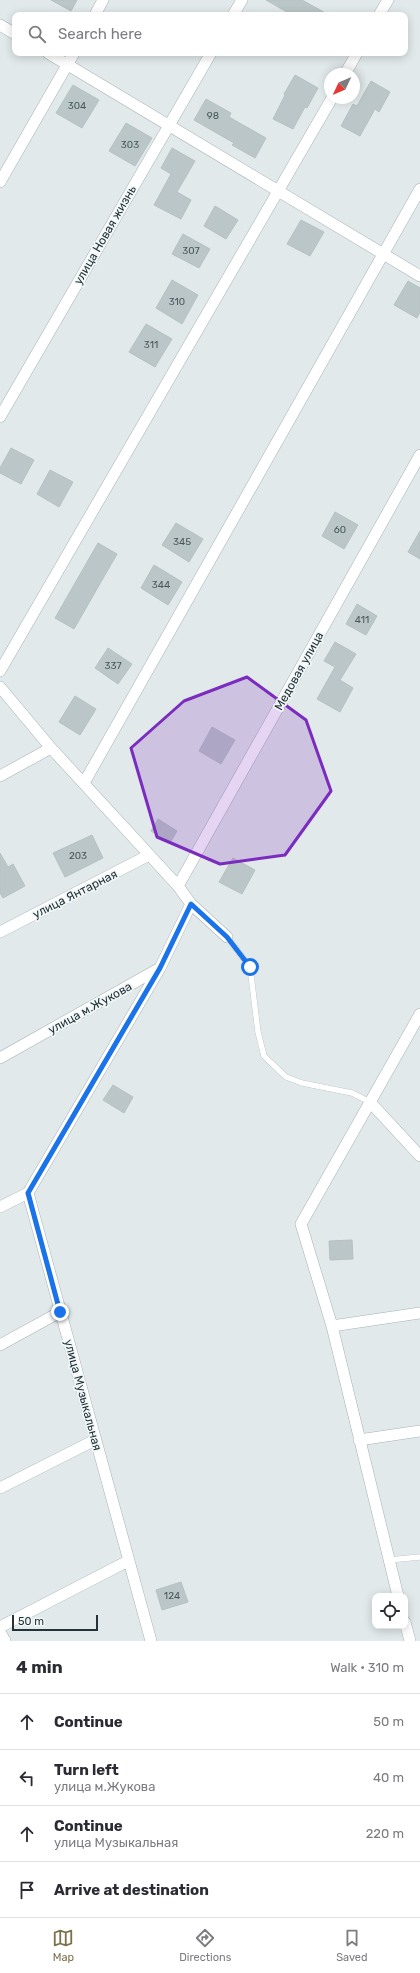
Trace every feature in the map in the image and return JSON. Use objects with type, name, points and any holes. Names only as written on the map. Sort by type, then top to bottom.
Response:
[{"type":"street","points":[[97,12],[103,0]]},
{"type":"street","points":[[235,12],[242,0]]},
{"type":"street","points":[[381,12],[388,0]]},
{"type":"street","points":[[0,25],[12,32]]},
{"type":"street","points":[[53,56],[420,276]]},
{"type":"street","points":[[0,182],[72,56]]},
{"type":"street","name":"улица Новая жизнь","points":[[0,417],[209,56]]},
{"type":"street","points":[[348,68],[355,56]]},
{"type":"street","points":[[0,671],[329,104]]},
{"type":"street","points":[[84,783],[420,189]]},
{"type":"street","name":"Медовая улица","points":[[178,886],[420,455]]},
{"type":"street","points":[[0,687],[51,748],[178,886],[191,904],[227,937]]},
{"type":"street","points":[[0,776],[51,748]]},
{"type":"street","name":"улица Янтарная","points":[[0,932],[149,855]]},
{"type":"street","points":[[0,1207],[28,1193],[160,968],[191,904]]},
{"type":"street","name":"улица м.Жукова","points":[[0,1058],[160,968]]},
{"type":"street","points":[[397,1593],[332,1326],[301,1224],[420,1014]]},
{"type":"street","points":[[370,1102],[420,1156]]},
{"type":"street","name":"улица Музыкальная","points":[[28,1193],[151,1641]]},
{"type":"street","points":[[0,1346],[60,1312]]},
{"type":"street","points":[[332,1326],[420,1313]]},
{"type":"street","points":[[359,1440],[420,1431]]},
{"type":"street","points":[[0,1488],[95,1440]]},
{"type":"street","points":[[0,1627],[128,1561]]},
{"type":"street","points":[[407,1629],[410,1641]]},
{"type":"street","points":[[0,1632],[5,1641]]},
{"type":"lane","points":[[227,937],[250,967],[258,1032],[264,1056],[286,1077],[302,1083],[352,1093],[370,1102]]},
{"type":"lane","points":[[389,1560],[420,1557]]},
{"type":"highlighted area","points":[[247,677],[306,720],[331,791],[285,855],[220,864],[157,837],[131,748],[184,701]]},
{"type":"building","points":[[51,0],[77,0],[71,11]]},
{"type":"building","points":[[266,0],[302,0],[324,12],[287,12]]},
{"type":"building","points":[[295,75],[318,88],[307,108],[305,107],[293,129],[273,119],[285,95],[284,94]]},
{"type":"building","points":[[371,81],[390,92],[379,112],[375,109],[360,136],[341,126],[353,104],[357,106],[360,104],[360,101]]},
{"type":"building","points":[[73,85],[99,100],[82,128],[56,113]]},
{"type":"building","points":[[206,99],[231,113],[229,117],[266,138],[255,158],[232,145],[234,143],[194,120]]},
{"type":"building","points":[[126,123],[152,138],[135,166],[109,151]]},
{"type":"building","points":[[172,148],[195,161],[177,192],[191,200],[181,219],[154,205],[171,174],[161,168]]},
{"type":"building","points":[[215,206],[238,220],[226,239],[204,226]]},
{"type":"building","points":[[301,220],[324,232],[310,256],[287,244]]},
{"type":"building","points":[[183,234],[210,249],[199,268],[172,254]]},
{"type":"building","points":[[172,280],[198,295],[182,324],[156,308]]},
{"type":"building","points":[[408,281],[420,288],[420,312],[417,318],[394,305]]},
{"type":"building","points":[[146,324],[172,339],[155,367],[129,352]]},
{"type":"building","points":[[11,448],[34,460],[21,484],[0,473],[0,468]]},
{"type":"building","points":[[50,470],[73,482],[59,507],[37,494]]},
{"type":"building","points":[[335,512],[358,525],[344,549],[322,536]]},
{"type":"building","points":[[176,523],[203,539],[189,562],[162,545]]},
{"type":"building","points":[[420,531],[420,559],[408,552]]},
{"type":"building","points":[[98,543],[117,554],[74,629],[55,618]]},
{"type":"building","points":[[154,565],[182,582],[168,605],[141,588]]},
{"type":"building","points":[[357,604],[377,616],[366,635],[346,624]]},
{"type":"building","points":[[335,642],[356,654],[340,680],[353,688],[340,712],[317,699],[335,667],[324,661]]},
{"type":"building","points":[[108,648],[132,664],[118,684],[95,668]]},
{"type":"building","points":[[75,696],[96,709],[80,735],[59,722]]},
{"type":"building","points":[[212,727],[235,740],[221,764],[199,751]]},
{"type":"building","points":[[158,819],[177,831],[170,843],[151,831]]},
{"type":"building","points":[[92,835],[103,858],[65,877],[53,853]]},
{"type":"building","points":[[0,853],[8,867],[13,864],[25,886],[3,898],[0,893]]},
{"type":"building","points":[[233,858],[255,870],[242,894],[219,882]]},
{"type":"building","points":[[113,1085],[133,1097],[124,1113],[103,1100]]},
{"type":"building","points":[[352,1240],[353,1259],[330,1260],[329,1241]]},
{"type":"building","points":[[181,1582],[188,1602],[162,1610],[156,1590]]},
{"type":"route","points":[[60,1312],[28,1193],[160,968],[191,904],[227,937],[250,967]]}]
